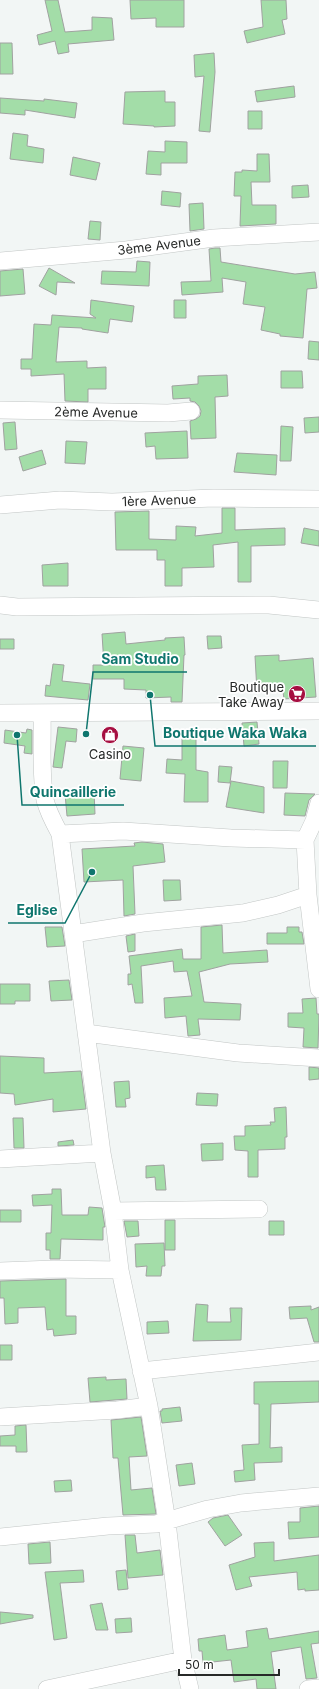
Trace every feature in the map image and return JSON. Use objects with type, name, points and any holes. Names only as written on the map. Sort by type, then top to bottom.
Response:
[{"type":"street","name":"3ème Avenue","points":[[0,261],[126,250],[214,238],[319,232]]},
{"type":"street","name":"2ème Avenue","points":[[0,410],[168,413],[191,411]]},
{"type":"street","name":"1ère Avenue","points":[[0,505],[60,500],[112,502],[214,498],[319,499]]},
{"type":"street","points":[[0,605],[33,607],[269,605],[319,610]]},
{"type":"street","points":[[0,713],[319,711]]},
{"type":"street","points":[[42,713],[43,787],[51,817],[60,834],[102,1153],[113,1211],[120,1270],[149,1406],[167,1522],[183,1660],[190,1689]]},
{"type":"street","points":[[319,803],[314,821],[305,840],[308,895],[319,990]]},
{"type":"street","points":[[60,834],[123,831],[231,838],[305,840]]},
{"type":"street","points":[[73,934],[143,923],[243,912],[278,905],[308,895]]},
{"type":"street","points":[[86,1033],[238,1053],[319,1058]]},
{"type":"street","points":[[0,1159],[102,1153]]},
{"type":"street","points":[[113,1211],[259,1209]]},
{"type":"street","points":[[0,1271],[54,1269],[120,1270]]},
{"type":"street","points":[[141,1371],[319,1352]]},
{"type":"street","points":[[0,1417],[117,1410],[149,1406]]},
{"type":"street","points":[[0,1537],[167,1522],[208,1509],[241,1503],[319,1496]]},
{"type":"street","points":[[47,1689],[183,1660]]},
{"type":"street","points":[[308,1689],[319,1688]]},
{"type":"building","points":[[45,0],[58,0],[65,32],[92,30],[92,17],[112,18],[114,40],[68,44],[69,52],[58,54],[55,41],[39,45],[37,35],[52,31]]},
{"type":"building","points":[[130,0],[184,0],[184,27],[156,27],[156,18],[131,19]]},
{"type":"building","points":[[261,0],[286,0],[287,19],[282,20],[285,34],[247,43],[244,31],[263,27]]},
{"type":"building","points":[[0,43],[12,43],[13,74],[0,74]]},
{"type":"building","points":[[214,53],[215,72],[210,132],[199,131],[204,76],[195,77],[194,55]]},
{"type":"building","points":[[294,86],[295,97],[257,102],[255,91]]},
{"type":"building","points":[[165,91],[165,102],[175,102],[175,126],[154,127],[123,124],[125,92]]},
{"type":"building","points":[[0,98],[44,101],[44,99],[77,103],[75,118],[25,110],[25,115],[0,113]]},
{"type":"building","points":[[248,111],[262,111],[262,129],[248,129]]},
{"type":"building","points":[[13,133],[28,135],[27,146],[44,149],[43,163],[10,159]]},
{"type":"building","points":[[165,141],[187,142],[187,163],[161,163],[161,175],[146,174],[148,151],[165,152]]},
{"type":"building","points":[[257,154],[269,154],[270,182],[251,182],[252,205],[276,205],[276,224],[240,226],[241,196],[234,196],[235,172],[242,172],[242,170],[257,171]]},
{"type":"building","points":[[73,157],[100,163],[96,180],[70,175]]},
{"type":"building","points":[[308,185],[309,197],[292,198],[292,186]]},
{"type":"building","points":[[162,191],[181,193],[180,207],[161,205]]},
{"type":"building","points":[[203,203],[204,229],[190,231],[189,204]]},
{"type":"building","points":[[90,221],[101,222],[100,240],[88,239]]},
{"type":"building","points":[[220,248],[221,262],[295,274],[315,272],[317,288],[307,289],[303,338],[280,336],[280,334],[261,330],[265,307],[243,304],[246,282],[222,278],[223,292],[182,295],[181,282],[211,281],[209,249]]},
{"type":"building","points":[[137,261],[150,262],[149,286],[101,284],[102,271],[136,272]]},
{"type":"building","points":[[49,268],[75,283],[57,282],[56,295],[39,286]]},
{"type":"building","points":[[23,269],[25,294],[0,296],[0,271]]},
{"type":"building","points":[[91,300],[134,306],[132,322],[110,319],[108,333],[82,328],[59,327],[56,362],[87,361],[87,368],[106,367],[106,389],[88,389],[88,402],[65,401],[64,374],[31,376],[31,369],[21,369],[21,359],[32,359],[34,324],[51,325],[52,315],[96,318],[90,314]]},
{"type":"building","points":[[174,300],[186,300],[186,318],[174,318]]},
{"type":"building","points":[[309,341],[319,342],[319,360],[308,359]]},
{"type":"building","points":[[281,371],[302,371],[303,388],[281,388]]},
{"type":"building","points":[[227,375],[228,396],[215,397],[216,438],[191,439],[190,421],[200,416],[201,411],[195,402],[190,401],[190,398],[173,399],[172,386],[198,384],[198,376]]},
{"type":"building","points":[[319,417],[319,432],[305,433],[304,418]]},
{"type":"building","points":[[15,422],[17,449],[5,450],[3,423]]},
{"type":"building","points":[[281,426],[293,427],[291,461],[280,461]]},
{"type":"building","points":[[187,431],[188,458],[156,459],[155,446],[146,447],[145,433]]},
{"type":"building","points":[[66,441],[87,442],[85,464],[65,463]]},
{"type":"building","points":[[42,450],[46,464],[23,471],[19,457]]},
{"type":"building","points":[[237,453],[277,455],[276,475],[234,472]]},
{"type":"building","points":[[222,508],[235,508],[235,530],[285,528],[285,545],[251,546],[251,582],[238,582],[238,542],[213,545],[214,567],[182,568],[182,586],[165,586],[165,560],[157,560],[157,550],[116,550],[115,512],[149,511],[149,539],[176,540],[176,526],[196,527],[195,536],[222,533]]},
{"type":"building","points":[[304,528],[319,531],[319,546],[301,543]]},
{"type":"building","points":[[68,563],[68,586],[43,586],[42,565]]},
{"type":"building","points":[[125,632],[126,644],[165,640],[165,638],[184,637],[185,655],[182,702],[171,702],[171,697],[146,698],[146,690],[124,689],[124,679],[93,679],[93,665],[104,665],[102,634]]},
{"type":"building","points":[[207,636],[221,636],[222,648],[208,649]]},
{"type":"building","points":[[0,639],[14,639],[14,649],[0,649]]},
{"type":"building","points":[[279,655],[279,661],[313,658],[316,697],[284,699],[283,692],[257,692],[255,656]]},
{"type":"building","points":[[53,664],[64,665],[62,681],[90,684],[88,700],[45,696],[46,685],[50,686]]},
{"type":"building","points":[[257,722],[259,744],[244,746],[242,723]]},
{"type":"building","points":[[58,727],[77,729],[76,742],[66,741],[62,768],[53,767]]},
{"type":"building","points":[[27,729],[32,730],[32,754],[24,753],[25,746],[4,743],[5,730],[26,733]]},
{"type":"building","points":[[182,730],[196,730],[196,770],[208,772],[208,802],[184,802],[185,774],[166,773],[167,759],[182,760]]},
{"type":"building","points":[[123,746],[144,748],[141,781],[120,779]]},
{"type":"building","points":[[273,761],[288,761],[287,788],[273,788]]},
{"type":"building","points":[[219,766],[232,767],[230,783],[218,782]]},
{"type":"building","points":[[231,781],[264,787],[264,813],[226,807]]},
{"type":"building","points":[[94,791],[95,814],[67,816],[65,794]]},
{"type":"building","points":[[285,793],[315,794],[309,800],[305,816],[284,815]]},
{"type":"building","points":[[142,842],[163,844],[165,862],[133,866],[135,914],[124,916],[123,880],[84,882],[82,849],[135,846],[134,843]]},
{"type":"building","points":[[163,880],[180,880],[181,900],[164,901]]},
{"type":"building","points":[[222,925],[223,953],[267,950],[268,962],[230,964],[199,972],[204,1002],[241,1004],[240,1020],[198,1019],[200,1035],[188,1036],[186,1016],[165,1018],[164,998],[192,996],[187,971],[174,972],[173,961],[141,966],[143,1003],[135,1003],[132,984],[128,985],[128,974],[131,974],[129,956],[182,949],[183,959],[201,959],[201,927]]},
{"type":"building","points":[[45,927],[62,927],[65,946],[47,947]]},
{"type":"building","points":[[287,927],[299,927],[299,932],[302,932],[304,944],[267,944],[267,933],[287,933]]},
{"type":"building","points":[[135,934],[135,951],[128,952],[126,936]]},
{"type":"building","points":[[69,980],[72,1000],[51,1001],[49,981]]},
{"type":"building","points":[[0,984],[30,984],[30,1001],[15,1001],[15,1004],[0,1004]]},
{"type":"building","points":[[316,998],[317,1014],[319,1014],[318,1048],[303,1047],[304,1028],[288,1027],[288,1013],[303,1013],[302,999]]},
{"type":"building","points":[[0,1056],[44,1058],[44,1073],[81,1071],[86,1109],[53,1112],[53,1099],[15,1105],[14,1094],[0,1093]]},
{"type":"building","points":[[309,1067],[319,1068],[319,1079],[309,1080]]},
{"type":"building","points":[[129,1081],[130,1098],[125,1099],[126,1107],[116,1107],[114,1082]]},
{"type":"building","points":[[197,1093],[218,1094],[217,1106],[196,1105]]},
{"type":"building","points":[[286,1107],[287,1137],[285,1137],[285,1149],[258,1150],[258,1177],[248,1177],[248,1151],[235,1150],[234,1136],[245,1136],[245,1126],[271,1125],[270,1122],[275,1122],[274,1108]]},
{"type":"building","points":[[13,1118],[23,1118],[24,1148],[14,1148]]},
{"type":"building","points":[[73,1140],[74,1145],[58,1146],[58,1142]]},
{"type":"building","points":[[223,1143],[223,1160],[202,1161],[201,1144]]},
{"type":"building","points":[[164,1165],[166,1190],[156,1190],[155,1177],[146,1178],[146,1166]]},
{"type":"building","points":[[52,1189],[61,1189],[62,1215],[88,1215],[89,1207],[102,1208],[105,1227],[103,1227],[103,1240],[61,1239],[60,1259],[50,1259],[50,1250],[46,1250],[46,1233],[51,1233],[52,1205],[33,1206],[32,1195],[52,1194]]},
{"type":"building","points":[[0,1210],[21,1210],[21,1222],[0,1222]]},
{"type":"building","points":[[165,1220],[175,1220],[175,1250],[165,1250]]},
{"type":"building","points":[[124,1221],[138,1221],[139,1236],[127,1237]]},
{"type":"building","points":[[269,1221],[284,1221],[284,1235],[269,1235]]},
{"type":"building","points":[[164,1243],[165,1266],[162,1266],[161,1276],[146,1276],[147,1266],[136,1267],[135,1244]]},
{"type":"building","points":[[66,1279],[66,1316],[76,1316],[76,1334],[54,1336],[53,1329],[47,1330],[45,1307],[18,1308],[18,1323],[5,1324],[4,1298],[0,1298],[0,1281]]},
{"type":"building","points":[[196,1304],[208,1305],[207,1322],[231,1322],[230,1308],[242,1308],[241,1340],[193,1341]]},
{"type":"building","points":[[311,1306],[311,1310],[319,1307],[319,1342],[314,1342],[307,1318],[290,1319],[289,1307]]},
{"type":"building","points":[[168,1321],[169,1333],[147,1334],[147,1322]]},
{"type":"building","points":[[0,1345],[12,1345],[12,1360],[0,1360]]},
{"type":"building","points":[[106,1377],[106,1380],[126,1379],[127,1399],[90,1402],[88,1378]]},
{"type":"building","points":[[319,1381],[319,1402],[271,1404],[270,1448],[282,1447],[282,1462],[254,1463],[255,1480],[235,1482],[234,1471],[244,1470],[242,1445],[259,1444],[259,1404],[254,1404],[254,1382]]},
{"type":"building","points":[[180,1407],[182,1421],[162,1423],[160,1411],[162,1411],[162,1409]]},
{"type":"building","points":[[141,1417],[147,1456],[129,1457],[131,1490],[152,1488],[156,1514],[123,1515],[118,1458],[113,1458],[111,1420]]},
{"type":"building","points":[[26,1425],[27,1452],[16,1452],[16,1446],[0,1446],[0,1436],[15,1435],[15,1426]]},
{"type":"building","points":[[192,1463],[195,1484],[179,1486],[176,1465]]},
{"type":"building","points":[[71,1480],[72,1491],[55,1492],[54,1481]]},
{"type":"building","points":[[319,1506],[319,1537],[289,1539],[288,1522],[300,1522],[300,1508]]},
{"type":"building","points":[[228,1515],[242,1535],[225,1546],[208,1522],[213,1518]]},
{"type":"building","points":[[125,1535],[135,1535],[137,1553],[160,1550],[163,1575],[128,1578]]},
{"type":"building","points":[[50,1542],[51,1563],[29,1564],[28,1544]]},
{"type":"building","points":[[274,1542],[274,1561],[319,1555],[319,1590],[298,1590],[297,1572],[249,1577],[252,1586],[236,1590],[229,1565],[255,1557],[254,1543]]},
{"type":"building","points":[[83,1570],[84,1582],[60,1583],[67,1638],[54,1640],[45,1572]]},
{"type":"building","points":[[126,1570],[128,1589],[118,1590],[116,1571]]},
{"type":"building","points":[[102,1603],[108,1630],[96,1630],[90,1605]]},
{"type":"building","points":[[0,1612],[33,1615],[33,1618],[0,1624]]},
{"type":"building","points":[[131,1618],[132,1632],[116,1633],[115,1619]]},
{"type":"building","points":[[267,1628],[269,1639],[319,1631],[319,1643],[311,1644],[317,1678],[306,1679],[301,1647],[271,1652],[276,1689],[257,1689],[256,1679],[234,1682],[231,1660],[203,1663],[202,1651],[199,1651],[198,1639],[225,1635],[227,1650],[248,1647],[246,1631]]},
{"type":"place","name":"Boutique Take Away","points":[[297,694]]},
{"type":"place","name":"Boutique Waka Waka","points":[[150,695]]},
{"type":"place","name":"Sam Studio","points":[[86,734]]},
{"type":"place","name":"Quincaillerie","points":[[17,735]]},
{"type":"place","name":"Casino","points":[[110,735]]},
{"type":"place","name":"Eglise","points":[[92,872]]}]
